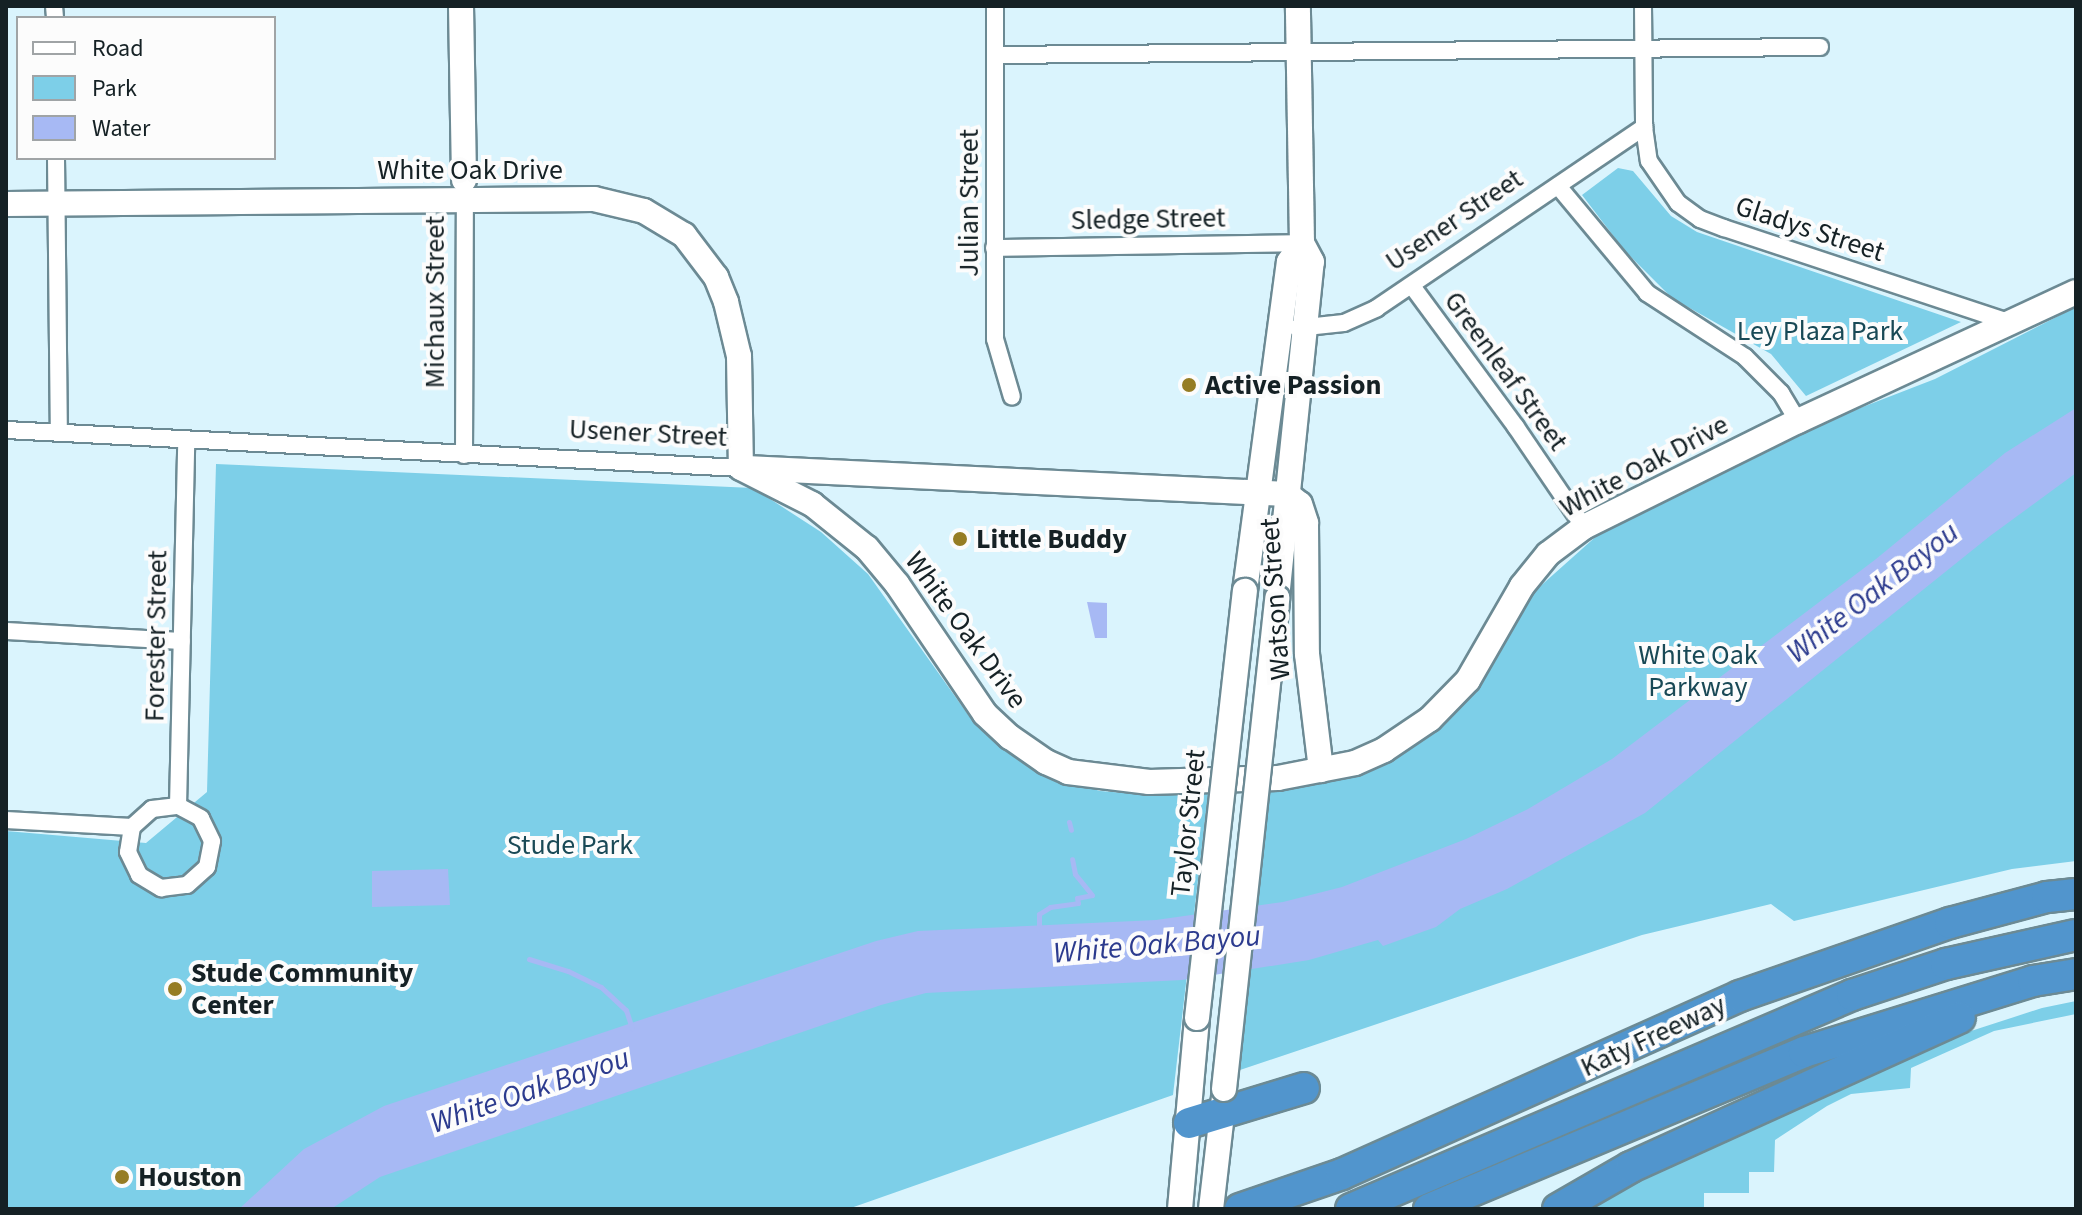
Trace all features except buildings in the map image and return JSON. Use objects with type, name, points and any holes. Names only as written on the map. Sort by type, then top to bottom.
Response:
[{"type":"highway","name":"Katy Freeway","points":[[1240,1209],[1342,1174],[1754,991],[1950,923],[2047,897],[2076,894]]},
{"type":"highway","points":[[1351,1209],[1852,995],[1946,964],[2076,935]]},
{"type":"highway","points":[[1429,1209],[1804,1052],[2002,990],[2076,974]]},
{"type":"highway","points":[[1558,1209],[1631,1167],[1951,1024],[2002,990]]},
{"type":"highway","points":[[1190,1110],[1304,1088]]},
{"type":"street","name":"Michaux Street","points":[[461,6],[464,455]]},
{"type":"street","name":"Julian Street","points":[[995,6],[995,339],[1012,397]]},
{"type":"street","name":"Watson Street","points":[[1298,6],[1302,243],[1312,262],[1287,494],[1300,504],[1306,523],[1307,654],[1321,770]]},
{"type":"street","name":"Gladys Street","points":[[1643,6],[1644,127],[1649,161],[1678,203],[1700,219],[2012,323]]},
{"type":"street","points":[[996,55],[1820,47]]},
{"type":"street","name":"Usener Street","points":[[1282,327],[1307,328],[1344,323],[1412,286],[1644,127]]},
{"type":"street","points":[[56,160],[59,433]]},
{"type":"street","points":[[1558,186],[1647,293],[1745,357],[1781,393],[1798,421]]},
{"type":"street","name":"White Oak Drive","points":[[6,204],[464,189],[594,199],[644,211],[684,235],[716,277],[735,330],[741,384],[741,468],[812,504],[867,548],[897,584],[985,714],[1010,737],[1046,762],[1068,772],[1149,782],[1278,778],[1355,763],[1384,750],[1430,719],[1468,680],[1522,586],[1548,554],[1584,527],[1798,421],[2076,292]]},
{"type":"street","name":"Watson Street","points":[[1260,492],[1289,262],[1302,243]]},
{"type":"street","name":"Sledge Street","points":[[994,248],[1302,243]]},
{"type":"street","name":"Greenleaf Street","points":[[1412,286],[1516,427],[1584,527]]},
{"type":"street","name":"Usener Street","points":[[6,430],[1287,494]]},
{"type":"street","name":"Forester Street","points":[[178,806],[186,441]]},
{"type":"street","points":[[812,504],[817,469]]},
{"type":"street","name":"Taylor Street","points":[[1180,1209],[1214,855],[1245,591],[1260,492]]},
{"type":"street","points":[[1211,1209],[1287,494]]},
{"type":"street","points":[[6,631],[182,641]]},
{"type":"street","points":[[178,806],[201,818],[212,841],[207,867],[187,885],[161,888],[139,875],[128,852],[132,827],[152,809],[178,806]]},
{"type":"street","points":[[6,820],[132,827]]},
{"type":"green space","name":"Ley Plaza Park","points":[[1618,168],[1633,171],[1671,216],[1697,232],[1961,322],[1806,396],[1771,354],[1672,298],[1625,251],[1582,195]]},
{"type":"green space","name":"White Oak Parkway","points":[[2076,307],[2076,861],[2012,869],[1794,921],[1771,904],[1642,935],[1240,1070],[1269,790],[1362,770],[1418,743],[1474,688],[1536,590],[1610,524],[1842,415],[1935,379]]},
{"type":"green space","name":"Stude Park","points":[[216,464],[753,488],[821,532],[868,574],[969,716],[1017,758],[1052,777],[1100,791],[1150,795],[1208,794],[1173,1095],[848,1209],[6,1209],[6,831],[146,843],[207,792]]},
{"type":"green space","points":[[2076,1001],[2076,1014],[1994,1031],[1911,1068],[1910,1088],[1851,1094],[1827,1106],[1775,1140],[1774,1172],[1749,1172],[1749,1193],[1704,1193],[1704,1209],[1576,1209],[1937,1042],[2042,1008]]},
{"type":"water","name":"White Oak Bayou","points":[[2076,408],[2076,473],[1990,536],[1645,813],[1507,889],[1460,909],[1436,927],[1383,946],[1378,940],[1309,960],[1182,980],[926,993],[881,1005],[380,1177],[331,1209],[239,1209],[304,1149],[384,1106],[876,941],[918,931],[1156,920],[1283,902],[1342,887],[1466,839],[1528,809],[1612,759],[1876,559],[2005,453]]},
{"type":"water","points":[[1087,602],[1107,603],[1107,638],[1095,638]]},
{"type":"water","points":[[448,869],[450,905],[372,907],[372,871]]},
{"type":"waterway","points":[[1069,822],[1071,830]]},
{"type":"waterway","name":"White Oak Bayou","points":[[1039,930],[1039,914],[1050,907],[1078,903],[1077,898],[1092,895],[1075,874],[1072,859]]},
{"type":"waterway","name":"White Oak Bayou","points":[[529,959],[568,971],[601,987],[626,1010],[632,1028]]},
{"type":"place","name":"Active Passion","points":[[1189,385]]},
{"type":"place","name":"Little Buddy","points":[[960,539]]},
{"type":"place","name":"Stude Community Center","points":[[175,989]]},
{"type":"place","name":"Houston","points":[[122,1177]]}]
